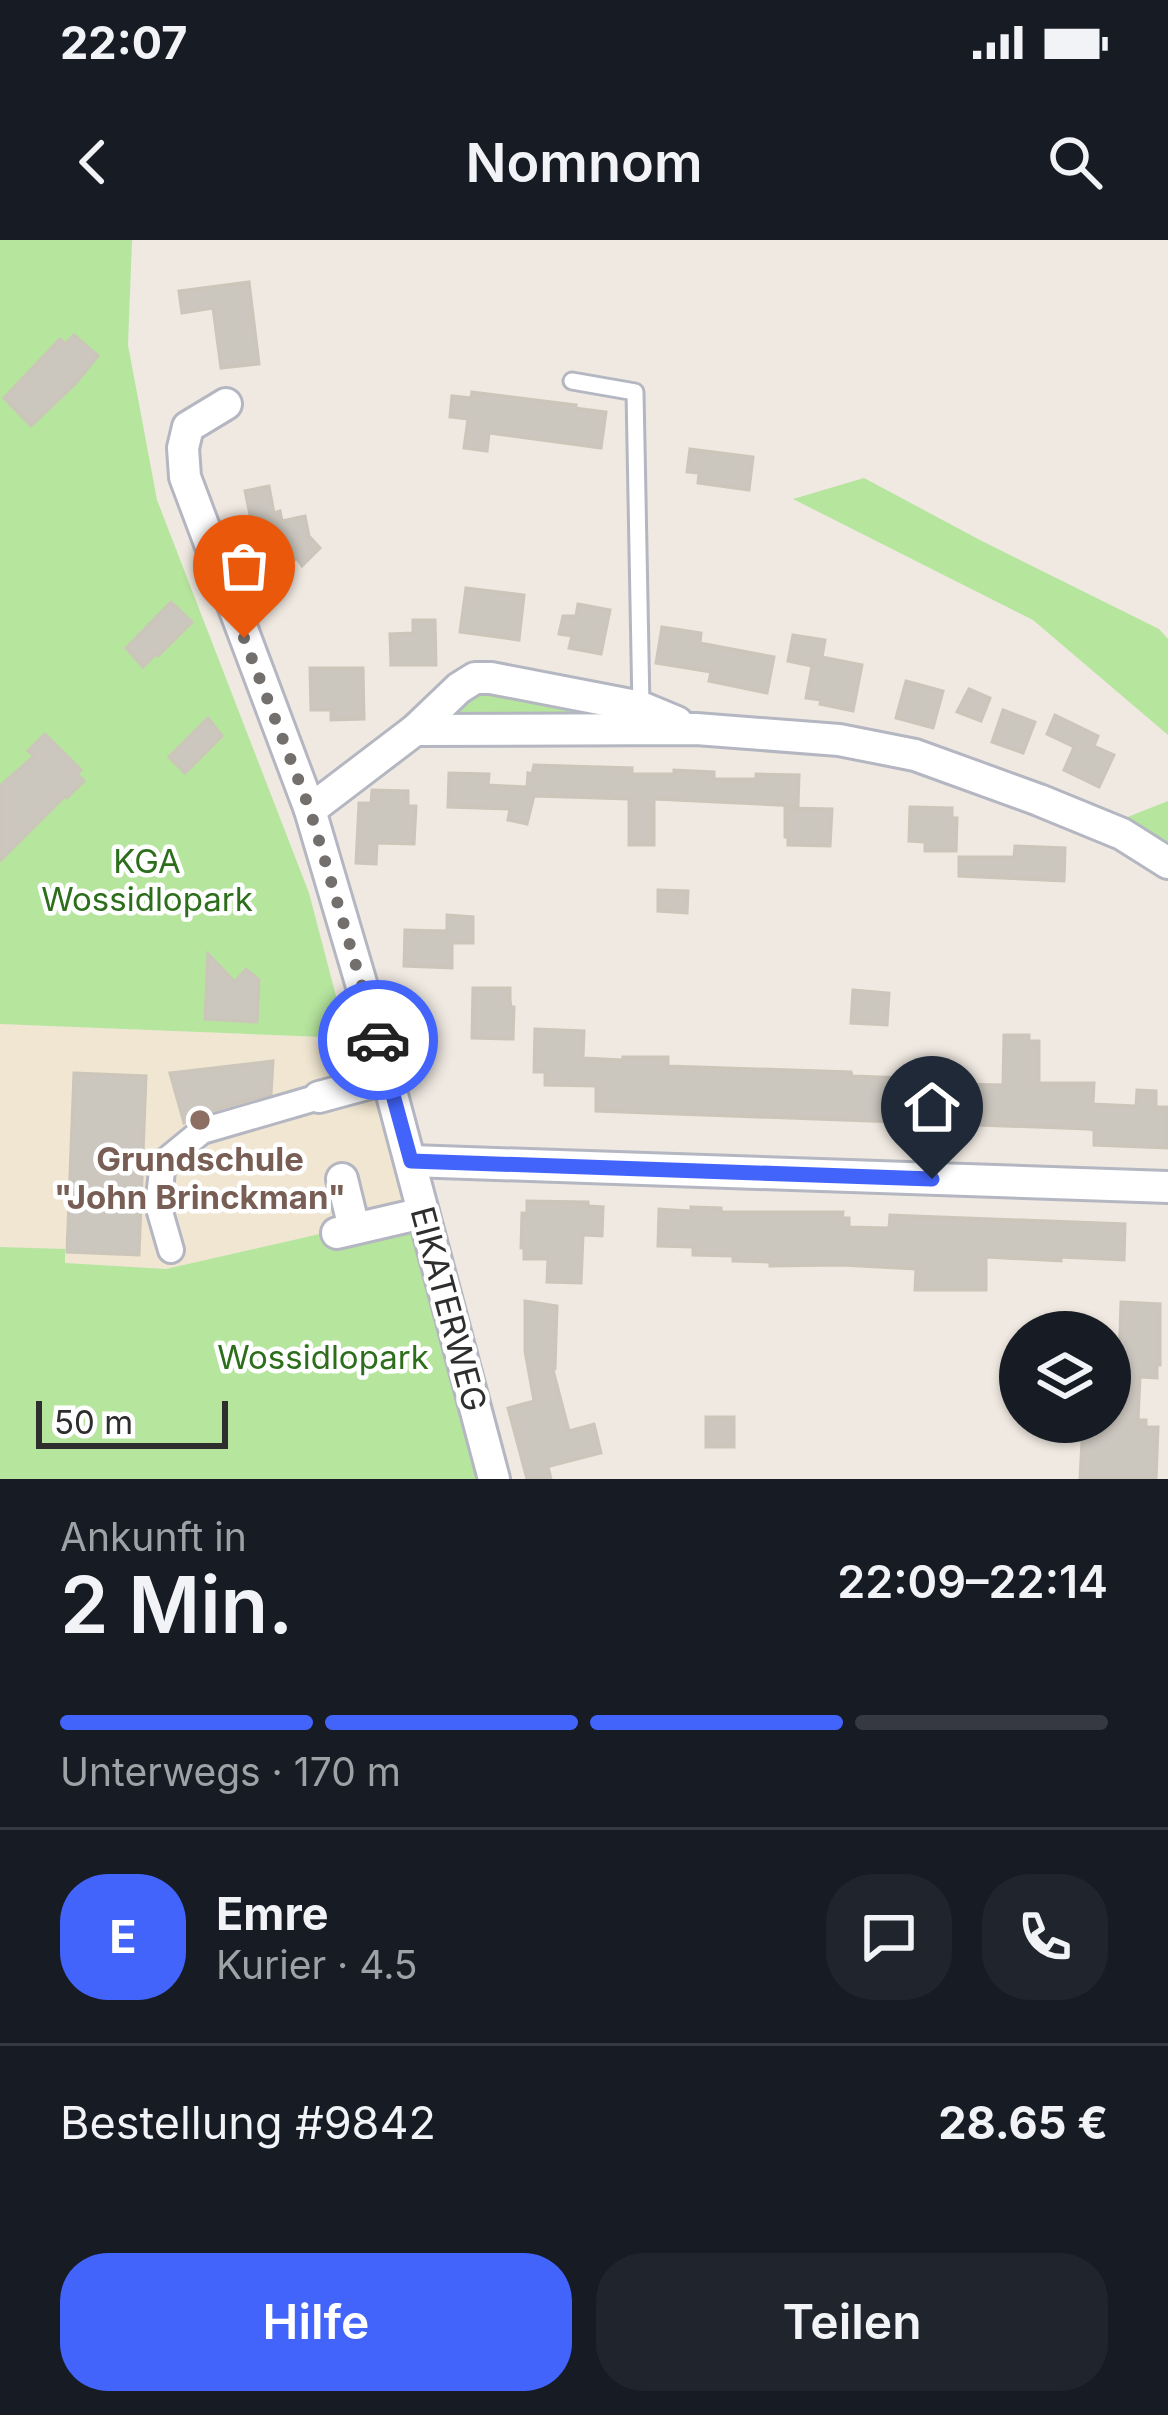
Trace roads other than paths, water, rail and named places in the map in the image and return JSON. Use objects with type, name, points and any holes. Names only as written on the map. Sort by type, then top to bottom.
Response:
[{"type":"street","name":"EIKATERWEG","points":[[226,404],[188,427],[184,477],[310,810],[411,1161],[494,1479]]},
{"type":"street","points":[[310,810],[475,678],[641,707],[696,729]]},
{"type":"street","points":[[415,730],[696,729],[839,740],[915,755],[1040,800],[1122,834],[1168,863]]},
{"type":"street","points":[[171,1250],[158,1205],[164,1163],[202,1131],[388,1078]]},
{"type":"street","points":[[411,1161],[1168,1187]]},
{"type":"street","points":[[342,1179],[346,1230],[423,1213]]},
{"type":"lane","points":[[572,381],[635,392],[641,707]]},
{"type":"place","name":"Grundschule \"John Brinckman\"","points":[[200,1120]]},
{"type":"park label","name":"KGA Wossidlopark","points":[[147,880]]},
{"type":"park label","name":"Wossidlopark","points":[[323,1357]]}]
